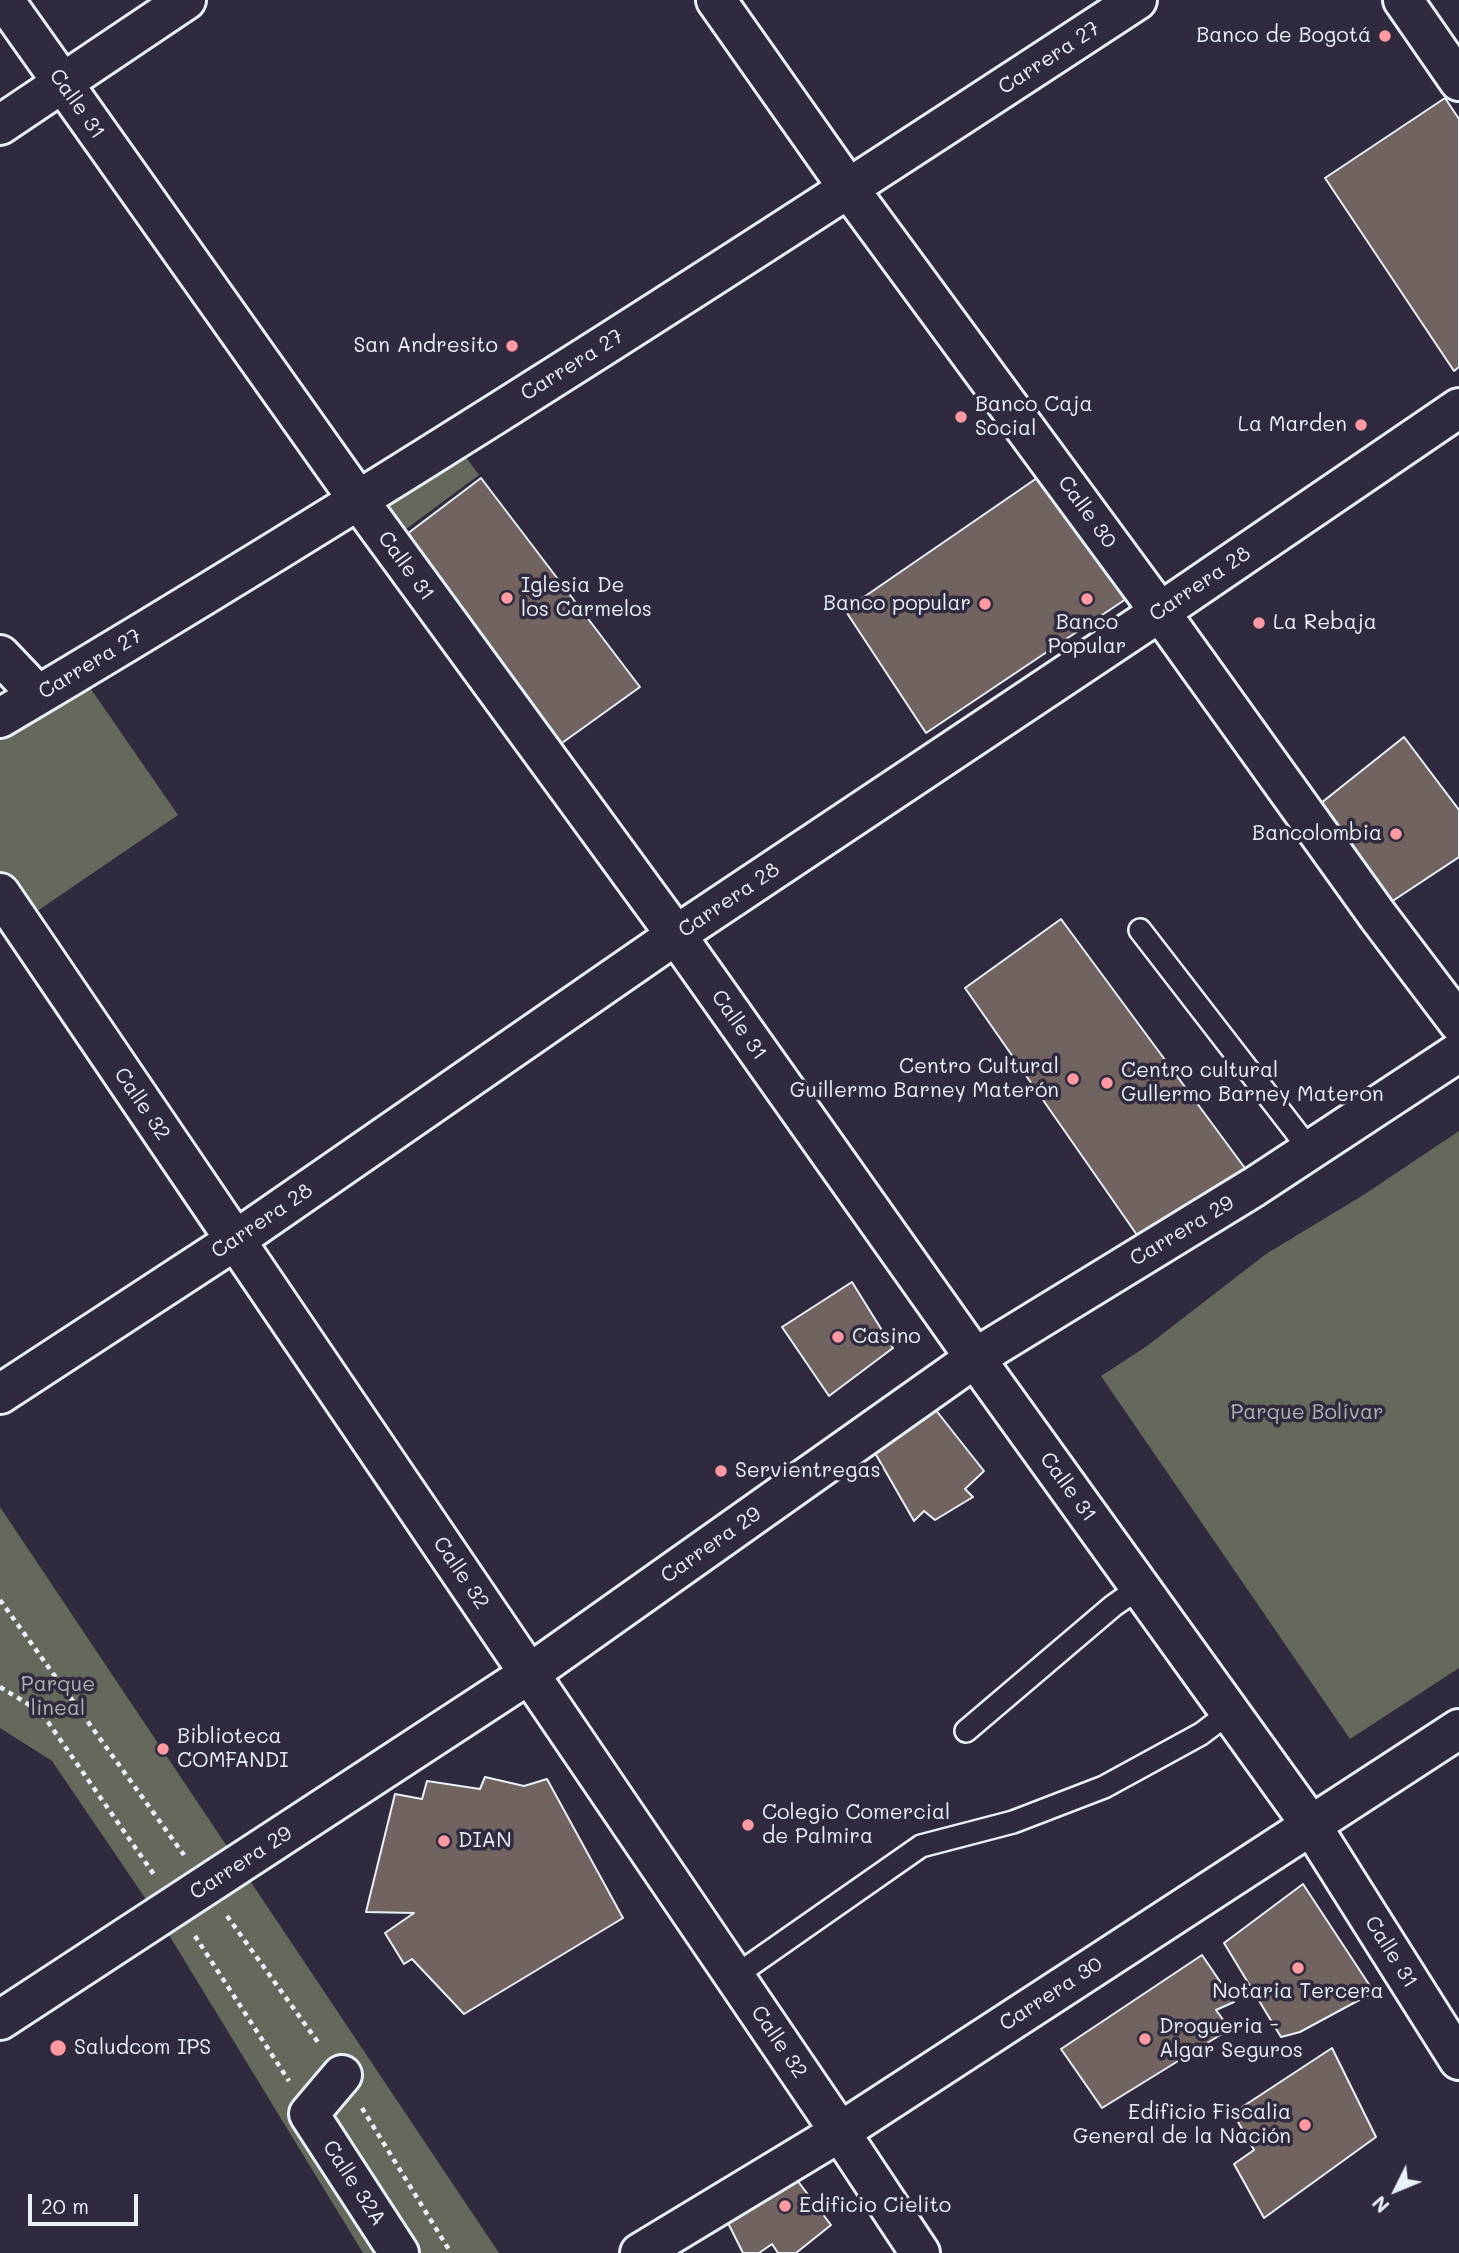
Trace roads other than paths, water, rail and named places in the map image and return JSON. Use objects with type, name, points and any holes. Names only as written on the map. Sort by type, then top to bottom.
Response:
[{"type":"street","name":"Calle 31","points":[[4,0],[359,501],[676,935],[975,1358],[1311,1825],[1459,2060]]},
{"type":"street","points":[[0,125],[186,0]]},
{"type":"street","name":"Calle 30","points":[[716,0],[849,189],[1160,612],[1378,916],[1459,1023]]},
{"type":"street","name":"Carrera 27","points":[[0,718],[359,501],[849,189],[1137,0]]},
{"type":"street","points":[[1403,0],[1459,81]]},
{"type":"street","name":"Carrera 28","points":[[0,1394],[234,1241],[676,935],[1160,612],[1459,408]]},
{"type":"street","points":[[0,655],[38,695]]},
{"type":"street","name":"Calle 32","points":[[0,893],[841,2132],[920,2253]]},
{"type":"street","name":"Carrera 29","points":[[0,2020],[529,1674],[975,1358],[1254,1186],[1459,1052]]},
{"type":"street","name":"Carrera 30","points":[[640,2253],[841,2132],[1459,1729]]},
{"type":"street","name":"Calle 32A","points":[[342,2075],[309,2114],[399,2253]]},
{"type":"lane","points":[[1140,930],[1310,1150]]},
{"type":"lane","points":[[966,1731],[1113,1606],[1140,1587]]},
{"type":"lane","points":[[735,1976],[921,1846],[1013,1822],[1104,1787],[1201,1734],[1230,1712]]},
{"type":"place","name":"Banco de Bogotá","points":[[1385,36]]},
{"type":"place","name":"San Andresito","points":[[512,346]]},
{"type":"place","name":"Banco Caja Social","points":[[961,417]]},
{"type":"place","name":"La Marden","points":[[1361,425]]},
{"type":"place","name":"Iglesia De los Carmelos","points":[[507,598]]},
{"type":"place","name":"Banco Popular","points":[[1087,599]]},
{"type":"place","name":"Banco popular","points":[[985,604]]},
{"type":"place","name":"La Rebaja","points":[[1259,623]]},
{"type":"place","name":"Bancolombia","points":[[1396,834]]},
{"type":"place","name":"Centro Cultural Guillermo Barney Materón","points":[[1073,1079]]},
{"type":"place","name":"Centro cultural Gullermo Barney Materon","points":[[1107,1083]]},
{"type":"place","name":"Casino","points":[[838,1337]]},
{"type":"place","name":"Servientregas","points":[[721,1471]]},
{"type":"place","name":"Biblioteca COMFANDI","points":[[163,1749]]},
{"type":"place","name":"Colegio Comercial de Palmira","points":[[748,1825]]},
{"type":"place","name":"DIAN","points":[[444,1841]]},
{"type":"place","name":"Notaria Tercera","points":[[1298,1968]]},
{"type":"place","name":"Drogueria - Algar Seguros","points":[[1145,2039]]},
{"type":"place","name":"Saludcom IPS","points":[[58,2048]]},
{"type":"place","name":"Edificio Fiscalia General de la Nación","points":[[1305,2125]]},
{"type":"place","name":"Edificio Cielito","points":[[785,2206]]},
{"type":"park label","name":"Parque Bolívar","points":[[1307,1413]]},
{"type":"park label","name":"Parque lineal","points":[[58,1697]]}]
